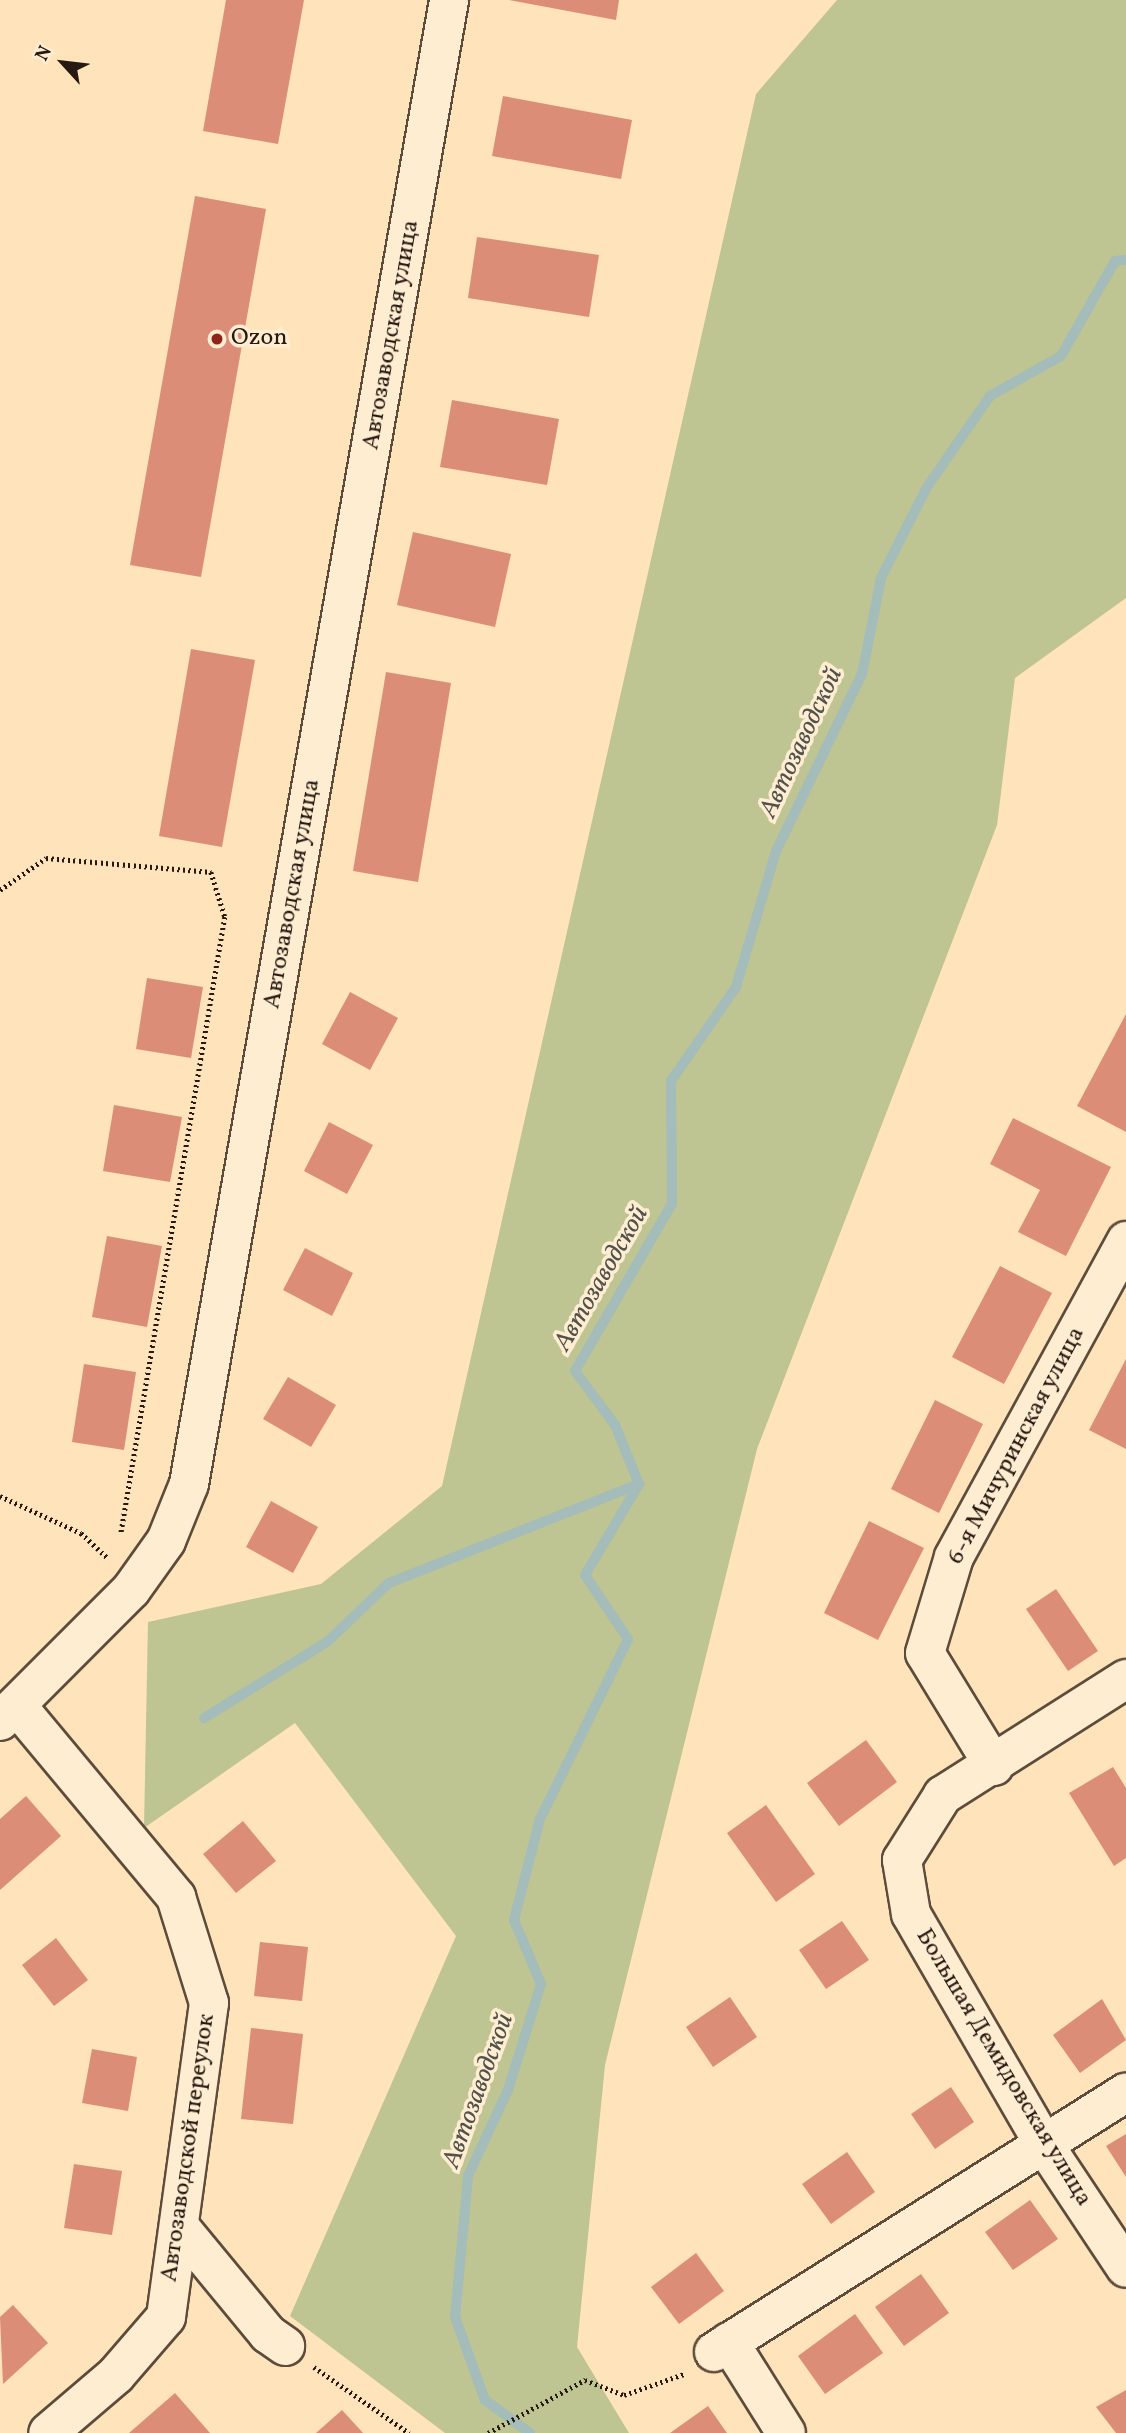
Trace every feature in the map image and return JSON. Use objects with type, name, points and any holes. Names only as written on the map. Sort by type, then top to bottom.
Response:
[{"type":"street","name":"Автозаводская улица","points":[[9,1714],[131,1590],[166,1541],[189,1484],[449,0]]},
{"type":"street","name":"6-я Мичуринская улица","points":[[994,1766],[925,1653],[954,1557],[1126,1241]]},
{"type":"street","points":[[994,1766],[1126,1679]]},
{"type":"street","name":"Автозаводской переулок","points":[[9,1714],[176,1897],[209,2003],[166,2317],[116,2375],[48,2433]]},
{"type":"street","name":"Большая Демидовская улица","points":[[994,1766],[943,1795],[902,1860],[911,1914],[1045,2146],[1126,2268]]},
{"type":"street","points":[[786,2433],[721,2347],[1126,2093]]},
{"type":"street","points":[[179,2226],[268,2334],[285,2346]]},
{"type":"path","points":[[0,890],[46,858],[211,872],[225,917],[119,1541]]},
{"type":"path","points":[[0,1496],[81,1533],[113,1562],[116,1552]]},
{"type":"path","points":[[285,2346],[409,2433]]},
{"type":"path","points":[[488,2433],[585,2380],[624,2395],[688,2373],[721,2347]]},
{"type":"green space","points":[[837,0],[1126,0],[1126,598],[1015,678],[997,825],[757,1449],[605,2065],[577,2347],[629,2433],[445,2433],[290,2316],[456,1936],[295,1723],[144,1828],[148,1622],[321,1584],[442,1486],[756,94]]},
{"type":"building","points":[[226,0],[304,0],[278,144],[203,131]]},
{"type":"building","points":[[509,0],[619,0],[616,20]]},
{"type":"building","points":[[503,96],[632,120],[621,179],[492,156]]},
{"type":"building","points":[[195,196],[266,209],[201,577],[130,565]]},
{"type":"building","points":[[477,237],[599,255],[589,317],[468,298]]},
{"type":"building","points":[[452,400],[559,419],[547,485],[440,467]]},
{"type":"building","points":[[413,532],[511,554],[495,627],[397,605]]},
{"type":"building","points":[[191,649],[255,660],[222,847],[159,836]]},
{"type":"building","points":[[386,672],[451,683],[418,882],[353,871]]},
{"type":"building","points":[[147,978],[203,987],[191,1058],[136,1049]]},
{"type":"building","points":[[350,992],[398,1018],[370,1070],[322,1044]]},
{"type":"building","points":[[1126,1014],[1126,1132],[1077,1106]]},
{"type":"building","points":[[114,1105],[182,1117],[170,1182],[103,1171]]},
{"type":"building","points":[[1013,1118],[1111,1167],[1066,1256],[1018,1232],[1040,1190],[990,1164]]},
{"type":"building","points":[[329,1122],[373,1145],[347,1194],[304,1171]]},
{"type":"building","points":[[107,1236],[162,1246],[147,1327],[92,1317]]},
{"type":"building","points":[[305,1248],[353,1273],[332,1316],[283,1290]]},
{"type":"building","points":[[1000,1266],[1052,1293],[1004,1384],[952,1357]]},
{"type":"building","points":[[1126,1359],[1126,1449],[1089,1430]]},
{"type":"building","points":[[84,1364],[136,1372],[124,1450],[72,1442]]},
{"type":"building","points":[[288,1377],[336,1405],[311,1447],[263,1419]]},
{"type":"building","points":[[935,1400],[983,1424],[939,1513],[891,1489]]},
{"type":"building","points":[[271,1501],[318,1527],[293,1573],[246,1547]]},
{"type":"building","points":[[869,1521],[924,1548],[878,1640],[824,1613]]},
{"type":"building","points":[[1056,1589],[1098,1651],[1068,1671],[1026,1609]]},
{"type":"building","points":[[866,1740],[897,1782],[839,1826],[807,1783]]},
{"type":"building","points":[[1113,1767],[1126,1788],[1126,1858],[1114,1866],[1069,1793]]},
{"type":"building","points":[[26,1796],[61,1836],[0,1890],[0,1819]]},
{"type":"building","points":[[766,1805],[815,1874],[776,1902],[727,1833]]},
{"type":"building","points":[[243,1821],[276,1861],[236,1893],[203,1854]]},
{"type":"building","points":[[842,1921],[869,1960],[826,1989],[799,1950]]},
{"type":"building","points":[[56,1938],[88,1980],[54,2006],[22,1965]]},
{"type":"building","points":[[260,1942],[308,1947],[302,2001],[254,1996]]},
{"type":"building","points":[[730,1997],[757,2037],[713,2067],[686,2027]]},
{"type":"building","points":[[1102,1999],[1126,2040],[1080,2073],[1053,2035]]},
{"type":"building","points":[[251,2028],[303,2034],[293,2124],[241,2119]]},
{"type":"building","points":[[92,2049],[137,2057],[128,2111],[82,2103]]},
{"type":"building","points":[[951,2087],[974,2122],[935,2149],[911,2114]]},
{"type":"building","points":[[1126,2134],[1126,2177],[1106,2146]]},
{"type":"building","points":[[847,2152],[875,2192],[831,2224],[802,2184]]},
{"type":"building","points":[[74,2164],[122,2171],[112,2235],[64,2228]]},
{"type":"building","points":[[1030,2200],[1058,2239],[1013,2270],[985,2232]]},
{"type":"building","points":[[696,2253],[724,2291],[679,2324],[651,2287]]},
{"type":"building","points":[[921,2274],[949,2313],[904,2346],[875,2307]]},
{"type":"building","points":[[13,2305],[48,2343],[3,2384],[0,2317]]},
{"type":"building","points":[[855,2314],[883,2353],[825,2394],[798,2356]]},
{"type":"building","points":[[1126,2390],[1126,2433],[1116,2433],[1096,2407]]},
{"type":"building","points":[[175,2393],[210,2433],[129,2433]]},
{"type":"building","points":[[708,2406],[727,2433],[670,2433]]},
{"type":"building","points":[[342,2410],[363,2433],[316,2433]]},
{"type":"waterway","name":"Автозаводской","points":[[530,2433],[485,2400],[455,2317],[468,2176],[508,2090],[541,1984],[514,1920],[540,1819],[628,1639],[585,1575],[639,1484],[615,1425],[575,1371],[672,1204],[671,1081],[736,987],[776,851],[862,674],[881,578],[927,487],[990,396],[1061,356],[1115,261],[1126,260]]},
{"type":"waterway","points":[[204,1718],[327,1642],[389,1583],[639,1484]]},
{"type":"place","name":"Ozon","points":[[217,339]]}]
